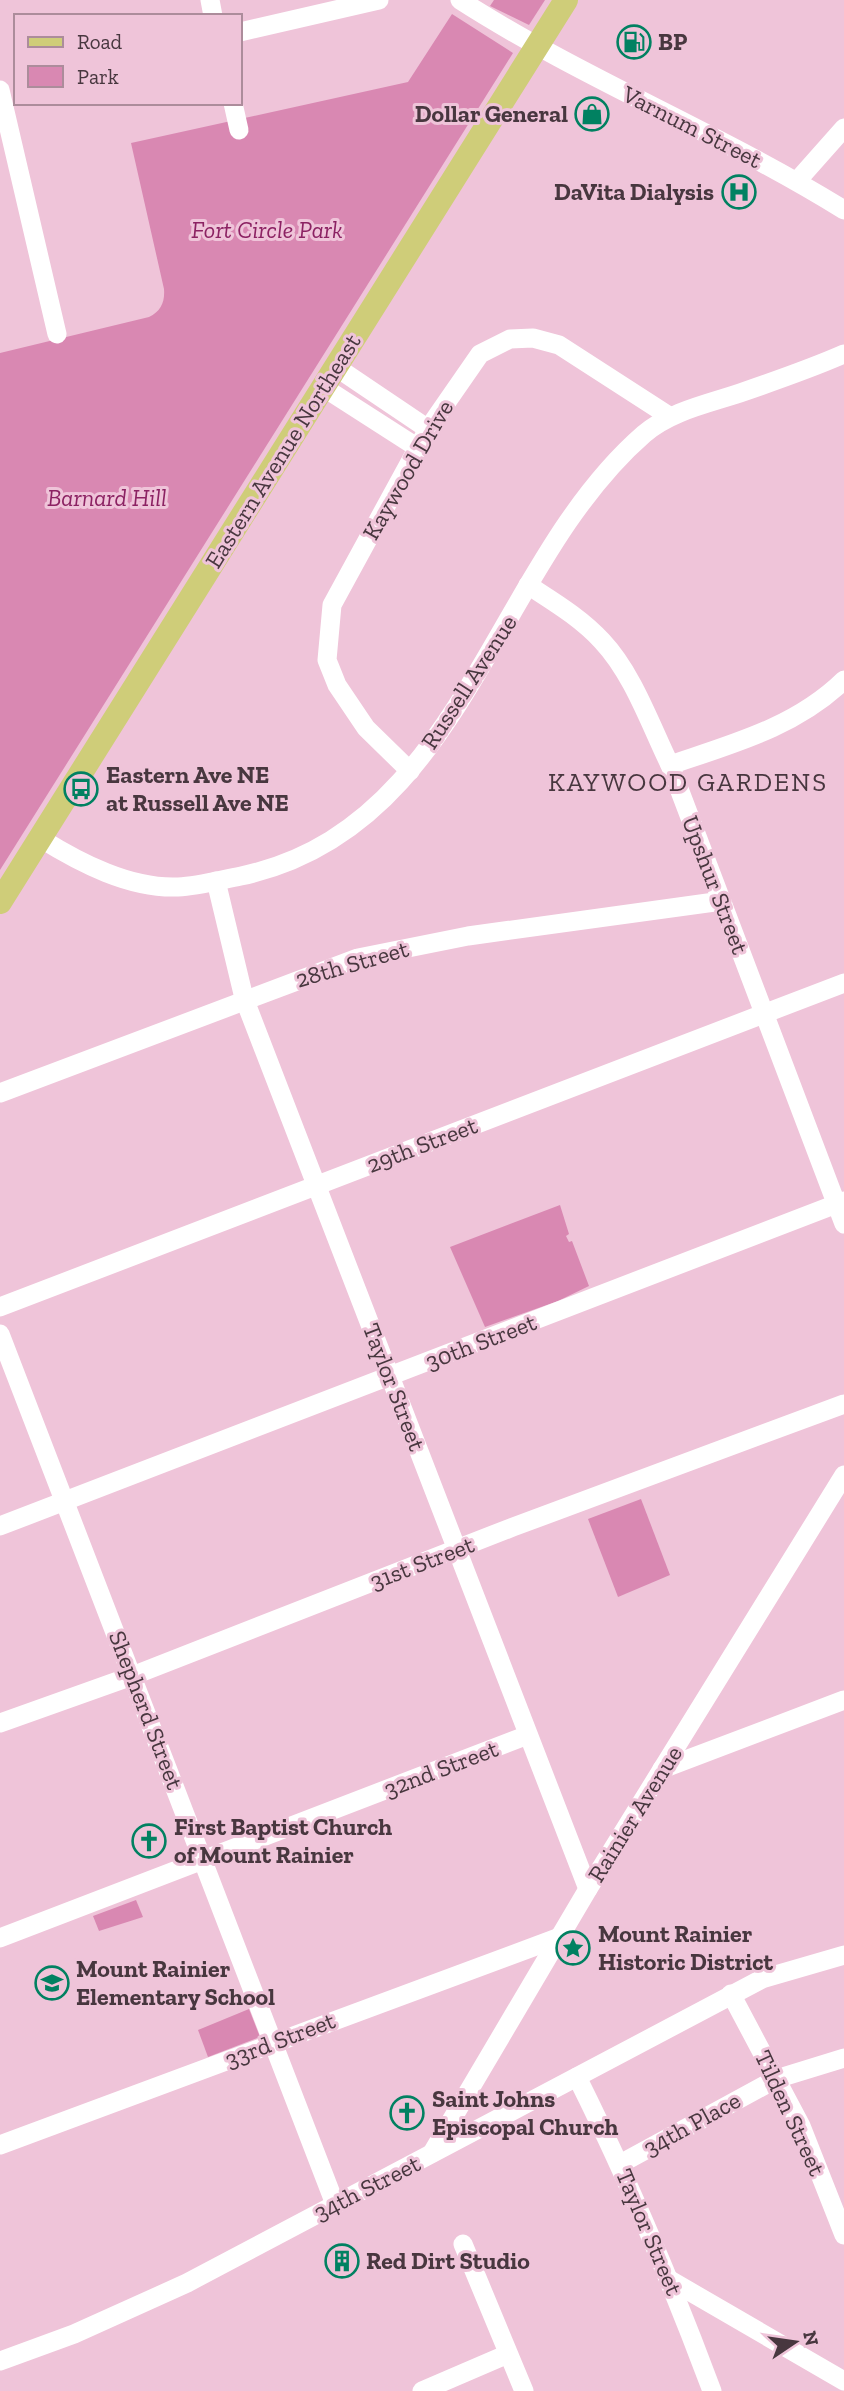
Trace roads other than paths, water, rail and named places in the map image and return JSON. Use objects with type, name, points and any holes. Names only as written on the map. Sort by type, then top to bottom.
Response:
[{"type":"main road","name":"Eastern Avenue Northeast","points":[[0,902],[566,0]]},
{"type":"street","points":[[242,32],[379,0]]},
{"type":"street","name":"Varnum Street","points":[[473,4],[537,47],[797,181],[844,210]]},
{"type":"street","points":[[0,89],[57,334]]},
{"type":"street","points":[[233,105],[239,130]]},
{"type":"street","points":[[797,181],[844,128]]},
{"type":"street","name":"Kaywood Drive","points":[[410,771],[366,728],[337,685],[327,660],[331,604],[428,429],[480,354],[496,344],[522,338],[559,345],[669,416]]},
{"type":"street","name":"Russell Avenue","points":[[40,838],[63,852],[125,878],[177,887],[265,871],[299,858],[330,841],[384,800],[410,771],[454,712],[528,584],[577,509],[619,457],[669,416],[818,366],[844,354]]},
{"type":"street","points":[[330,377],[428,429]]},
{"type":"street","points":[[330,377],[418,448]]},
{"type":"street","name":"Upshur Street","points":[[528,584],[575,615],[602,640],[619,662],[670,765],[764,1014],[840,1203],[844,1224]]},
{"type":"street","points":[[670,765],[755,736],[799,715],[824,699],[844,680]]},
{"type":"street","name":"Taylor Street","points":[[216,881],[244,998],[588,1889]]},
{"type":"street","name":"28th Street","points":[[0,1093],[312,973],[396,948],[722,901]]},
{"type":"street","name":"29th Street","points":[[0,1307],[844,984]]},
{"type":"street","name":"30th Street","points":[[0,1526],[391,1378],[840,1203]]},
{"type":"street","name":"Shepherd Street","points":[[0,1334],[335,2204]]},
{"type":"street","name":"31st Street","points":[[0,1724],[844,1404]]},
{"type":"street","name":"Rainier Avenue","points":[[431,2156],[588,1889],[844,1475]]},
{"type":"street","points":[[662,1769],[844,1700]]},
{"type":"street","name":"32nd Street","points":[[0,1938],[528,1735]]},
{"type":"street","name":"33rd Street","points":[[0,2145],[560,1937]]},
{"type":"street","name":"34th Street","points":[[0,2361],[74,2334],[187,2283],[762,1979],[844,1955]]},
{"type":"street","name":"Tilden Street","points":[[731,1994],[800,2126],[844,2235]]},
{"type":"street","name":"34th Place","points":[[620,2164],[776,2078],[844,2058]]},
{"type":"street","name":"Taylor Street","points":[[577,2077],[620,2164],[670,2280],[712,2391]]},
{"type":"street","points":[[463,2244],[524,2391]]},
{"type":"street","points":[[670,2280],[844,2381]]},
{"type":"street","points":[[422,2391],[508,2354]]},
{"type":"place","name":"BP","points":[[634,42]]},
{"type":"place","name":"Dollar General","points":[[592,114]]},
{"type":"place","name":"DaVita Dialysis","points":[[739,192]]},
{"type":"place","name":"Eastern Ave NE at Russell Ave NE","points":[[81,789]]},
{"type":"place","name":"First Baptist Church of Mount Rainier","points":[[149,1841]]},
{"type":"place","name":"Mount Rainier Historic District","points":[[573,1948]]},
{"type":"place","name":"Mount Rainier Elementary School","points":[[52,1983]]},
{"type":"place","name":"Saint Johns Episcopal Church","points":[[407,2113]]},
{"type":"place","name":"Red Dirt Studio","points":[[342,2261]]},
{"type":"district","name":"KAYWOOD GARDENS","points":[[688,782]]},
{"type":"park label","name":"Fort Circle Park","points":[[267,230]]},
{"type":"park label","name":"Barnard Hill","points":[[107,498]]}]
